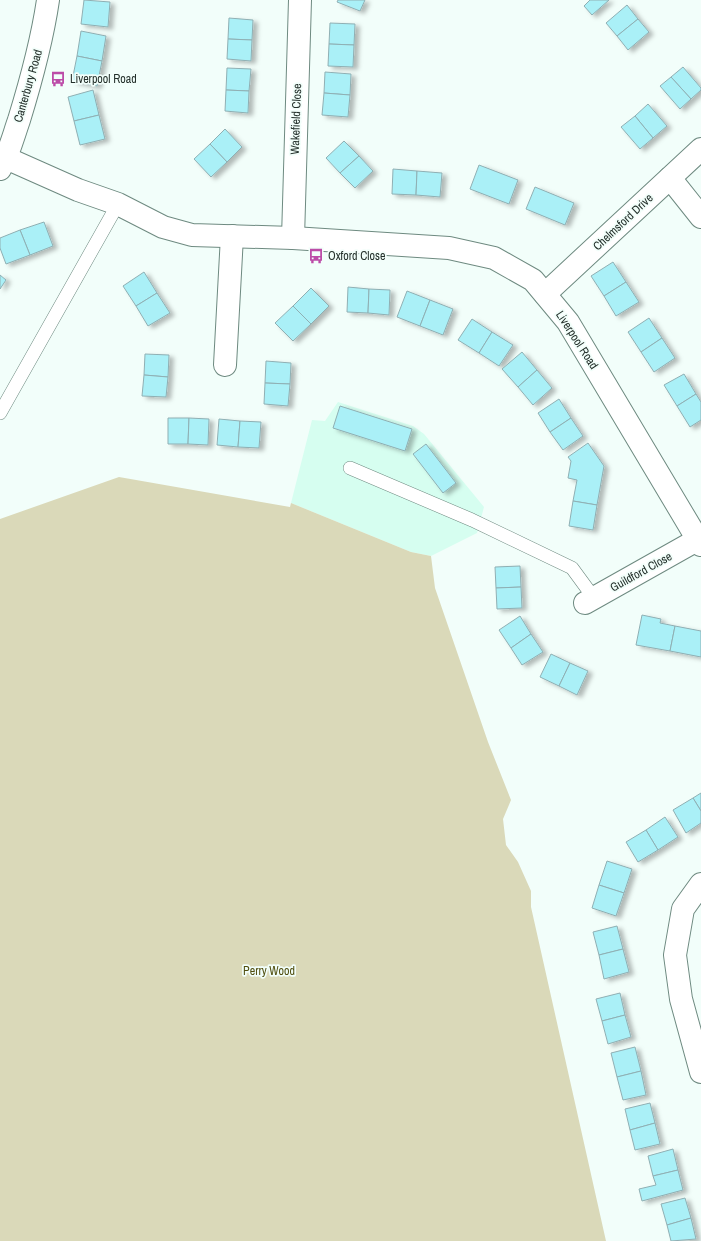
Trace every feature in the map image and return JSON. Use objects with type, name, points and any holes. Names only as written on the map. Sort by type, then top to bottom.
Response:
[{"type":"street","name":"Canterbury Road","points":[[3,164],[27,95],[44,27],[48,0]]},
{"type":"street","name":"Wakefield Close","points":[[293,238],[300,0]]},
{"type":"street","name":"Chelmsford Drive","points":[[545,294],[701,149]]},
{"type":"street","name":"Liverpool Road","points":[[3,164],[118,204],[163,227],[192,234],[293,238],[449,248],[494,258],[533,280],[568,322],[699,543]]},
{"type":"street","points":[[670,178],[701,217]]},
{"type":"street","points":[[225,365],[232,236]]},
{"type":"street","name":"Guildford Close","points":[[590,601],[699,543]]},
{"type":"street","points":[[701,884],[683,909],[675,955],[681,999],[701,1072]]},
{"type":"lane","points":[[0,413],[118,204]]},
{"type":"lane","points":[[350,468],[472,520],[572,568],[590,601]]},
{"type":"shaded area","points":[[338,402],[413,426],[424,434],[484,507],[477,533],[431,556],[411,552],[291,503],[312,420],[325,421]]},
{"type":"green space","name":"Perry Wood","points":[[119,477],[290,507],[291,503],[411,552],[431,556],[435,588],[488,742],[511,800],[503,819],[506,845],[518,862],[531,891],[531,907],[606,1241],[0,1241],[0,519]]},
{"type":"building","points":[[84,0],[110,2],[108,27],[81,24]]},
{"type":"building","points":[[338,0],[365,0],[360,11],[337,2]]},
{"type":"building","points":[[590,0],[609,0],[592,15],[584,6]]},
{"type":"building","points":[[627,5],[638,19],[617,36],[606,23]]},
{"type":"building","points":[[229,18],[253,20],[252,40],[228,39]]},
{"type":"building","points":[[638,19],[649,32],[628,50],[617,36]]},
{"type":"building","points":[[330,23],[355,24],[354,45],[329,44]]},
{"type":"building","points":[[81,31],[106,36],[102,61],[77,56]]},
{"type":"building","points":[[228,39],[252,40],[251,61],[227,59]]},
{"type":"building","points":[[329,44],[354,45],[353,67],[328,66]]},
{"type":"building","points":[[77,56],[102,61],[97,86],[72,81]]},
{"type":"building","points":[[683,67],[701,88],[701,90],[691,99],[671,77]]},
{"type":"building","points":[[227,68],[251,69],[249,91],[226,90]]},
{"type":"building","points":[[325,72],[351,74],[350,95],[324,93]]},
{"type":"building","points":[[671,77],[691,99],[680,109],[660,86]]},
{"type":"building","points":[[93,90],[99,115],[74,121],[68,97]]},
{"type":"building","points":[[226,90],[249,91],[248,113],[225,111]]},
{"type":"building","points":[[324,93],[350,95],[348,117],[322,115]]},
{"type":"building","points":[[648,104],[667,126],[653,138],[635,116]]},
{"type":"building","points":[[99,115],[105,139],[80,145],[74,121]]},
{"type":"building","points":[[635,116],[653,138],[640,149],[621,127]]},
{"type":"building","points":[[225,129],[242,147],[227,162],[210,144]]},
{"type":"building","points":[[344,141],[359,156],[340,173],[326,158]]},
{"type":"building","points":[[210,144],[227,162],[211,177],[194,159]]},
{"type":"building","points":[[359,156],[373,171],[355,188],[340,173]]},
{"type":"building","points":[[479,165],[518,180],[509,204],[470,189]]},
{"type":"building","points":[[393,169],[417,171],[416,195],[392,194]]},
{"type":"building","points":[[417,171],[442,173],[440,197],[416,195]]},
{"type":"building","points":[[535,187],[574,203],[565,225],[526,209]]},
{"type":"building","points":[[44,222],[53,246],[30,255],[20,230]]},
{"type":"building","points":[[20,230],[30,255],[6,264],[0,248],[0,238]]},
{"type":"building","points":[[613,262],[626,282],[604,296],[591,276]]},
{"type":"building","points":[[144,272],[157,293],[136,306],[123,286]]},
{"type":"building","points":[[0,275],[6,280],[0,289]]},
{"type":"building","points":[[626,282],[639,302],[616,316],[604,296]]},
{"type":"building","points":[[348,287],[369,289],[368,313],[347,312]]},
{"type":"building","points":[[311,288],[329,306],[311,324],[293,306]]},
{"type":"building","points":[[369,289],[390,290],[389,315],[368,313]]},
{"type":"building","points":[[407,291],[430,300],[420,326],[397,317]]},
{"type":"building","points":[[157,293],[170,313],[148,326],[136,306]]},
{"type":"building","points":[[430,300],[453,309],[443,335],[420,326]]},
{"type":"building","points":[[293,306],[311,324],[293,341],[275,323]]},
{"type":"building","points":[[649,318],[662,338],[641,352],[628,332]]},
{"type":"building","points":[[472,319],[492,332],[479,353],[458,340]]},
{"type":"building","points":[[492,332],[513,345],[499,366],[479,353]]},
{"type":"building","points":[[662,338],[675,358],[654,372],[641,352]]},
{"type":"building","points":[[522,352],[537,370],[518,387],[502,369]]},
{"type":"building","points":[[145,354],[169,355],[168,377],[144,375]]},
{"type":"building","points":[[266,361],[291,363],[290,384],[265,383]]},
{"type":"building","points":[[537,370],[552,388],[533,405],[518,387]]},
{"type":"building","points":[[684,374],[696,394],[677,406],[664,385]]},
{"type":"building","points":[[144,375],[168,377],[166,397],[142,396]]},
{"type":"building","points":[[265,383],[290,384],[288,406],[264,404]]},
{"type":"building","points":[[696,394],[701,402],[701,420],[690,427],[677,406]]},
{"type":"building","points":[[559,399],[571,418],[550,432],[538,413]]},
{"type":"building","points":[[340,406],[412,429],[405,451],[333,428]]},
{"type":"building","points":[[168,418],[189,418],[188,444],[168,444]]},
{"type":"building","points":[[189,418],[209,419],[208,445],[188,444]]},
{"type":"building","points":[[571,418],[583,436],[563,450],[550,432]]},
{"type":"building","points":[[219,419],[240,421],[238,447],[217,445]]},
{"type":"building","points":[[240,421],[261,422],[259,448],[238,447]]},
{"type":"building","points":[[588,443],[604,466],[597,505],[573,501],[577,480],[568,478],[571,461],[568,457]]},
{"type":"building","points":[[426,444],[456,483],[443,493],[413,454]]},
{"type":"building","points":[[573,501],[597,505],[593,530],[569,526]]},
{"type":"building","points":[[520,566],[521,587],[496,588],[495,567]]},
{"type":"building","points":[[521,587],[522,608],[497,609],[496,588]]},
{"type":"building","points":[[642,615],[661,619],[660,623],[675,626],[670,651],[636,645]]},
{"type":"building","points":[[520,616],[531,634],[511,648],[499,630]]},
{"type":"building","points":[[675,626],[701,631],[701,657],[670,651]]},
{"type":"building","points":[[531,634],[543,652],[522,665],[511,648]]},
{"type":"building","points":[[551,654],[570,663],[559,686],[540,677]]},
{"type":"building","points":[[570,663],[588,671],[577,695],[559,686]]},
{"type":"building","points":[[701,793],[701,811],[693,798]]},
{"type":"building","points":[[693,798],[701,811],[701,823],[686,833],[673,810]]},
{"type":"building","points":[[665,817],[678,837],[658,850],[646,830]]},
{"type":"building","points":[[646,830],[658,850],[638,862],[626,842]]},
{"type":"building","points":[[607,861],[632,869],[624,893],[599,885]]},
{"type":"building","points":[[599,885],[624,893],[616,916],[592,908]]},
{"type":"building","points":[[617,926],[623,949],[599,955],[593,932]]},
{"type":"building","points":[[623,949],[629,972],[604,979],[599,955]]},
{"type":"building","points":[[620,993],[625,1015],[602,1021],[596,999]]},
{"type":"building","points":[[625,1015],[631,1037],[608,1044],[602,1021]]},
{"type":"building","points":[[635,1047],[641,1071],[617,1077],[611,1053]]},
{"type":"building","points":[[641,1071],[646,1095],[623,1100],[617,1077]]},
{"type":"building","points":[[650,1103],[655,1123],[630,1130],[625,1109]]},
{"type":"building","points":[[655,1123],[660,1144],[635,1150],[630,1130]]},
{"type":"building","points":[[673,1149],[678,1170],[653,1176],[648,1156]]},
{"type":"building","points":[[678,1170],[683,1190],[642,1201],[639,1189],[656,1185],[653,1176]]},
{"type":"building","points":[[685,1198],[691,1218],[667,1225],[661,1204]]},
{"type":"building","points":[[691,1218],[696,1239],[671,1241],[667,1225]]},
{"type":"place","name":"Liverpool Road","points":[[58,79]]},
{"type":"place","name":"Oxford Close","points":[[316,256]]}]
